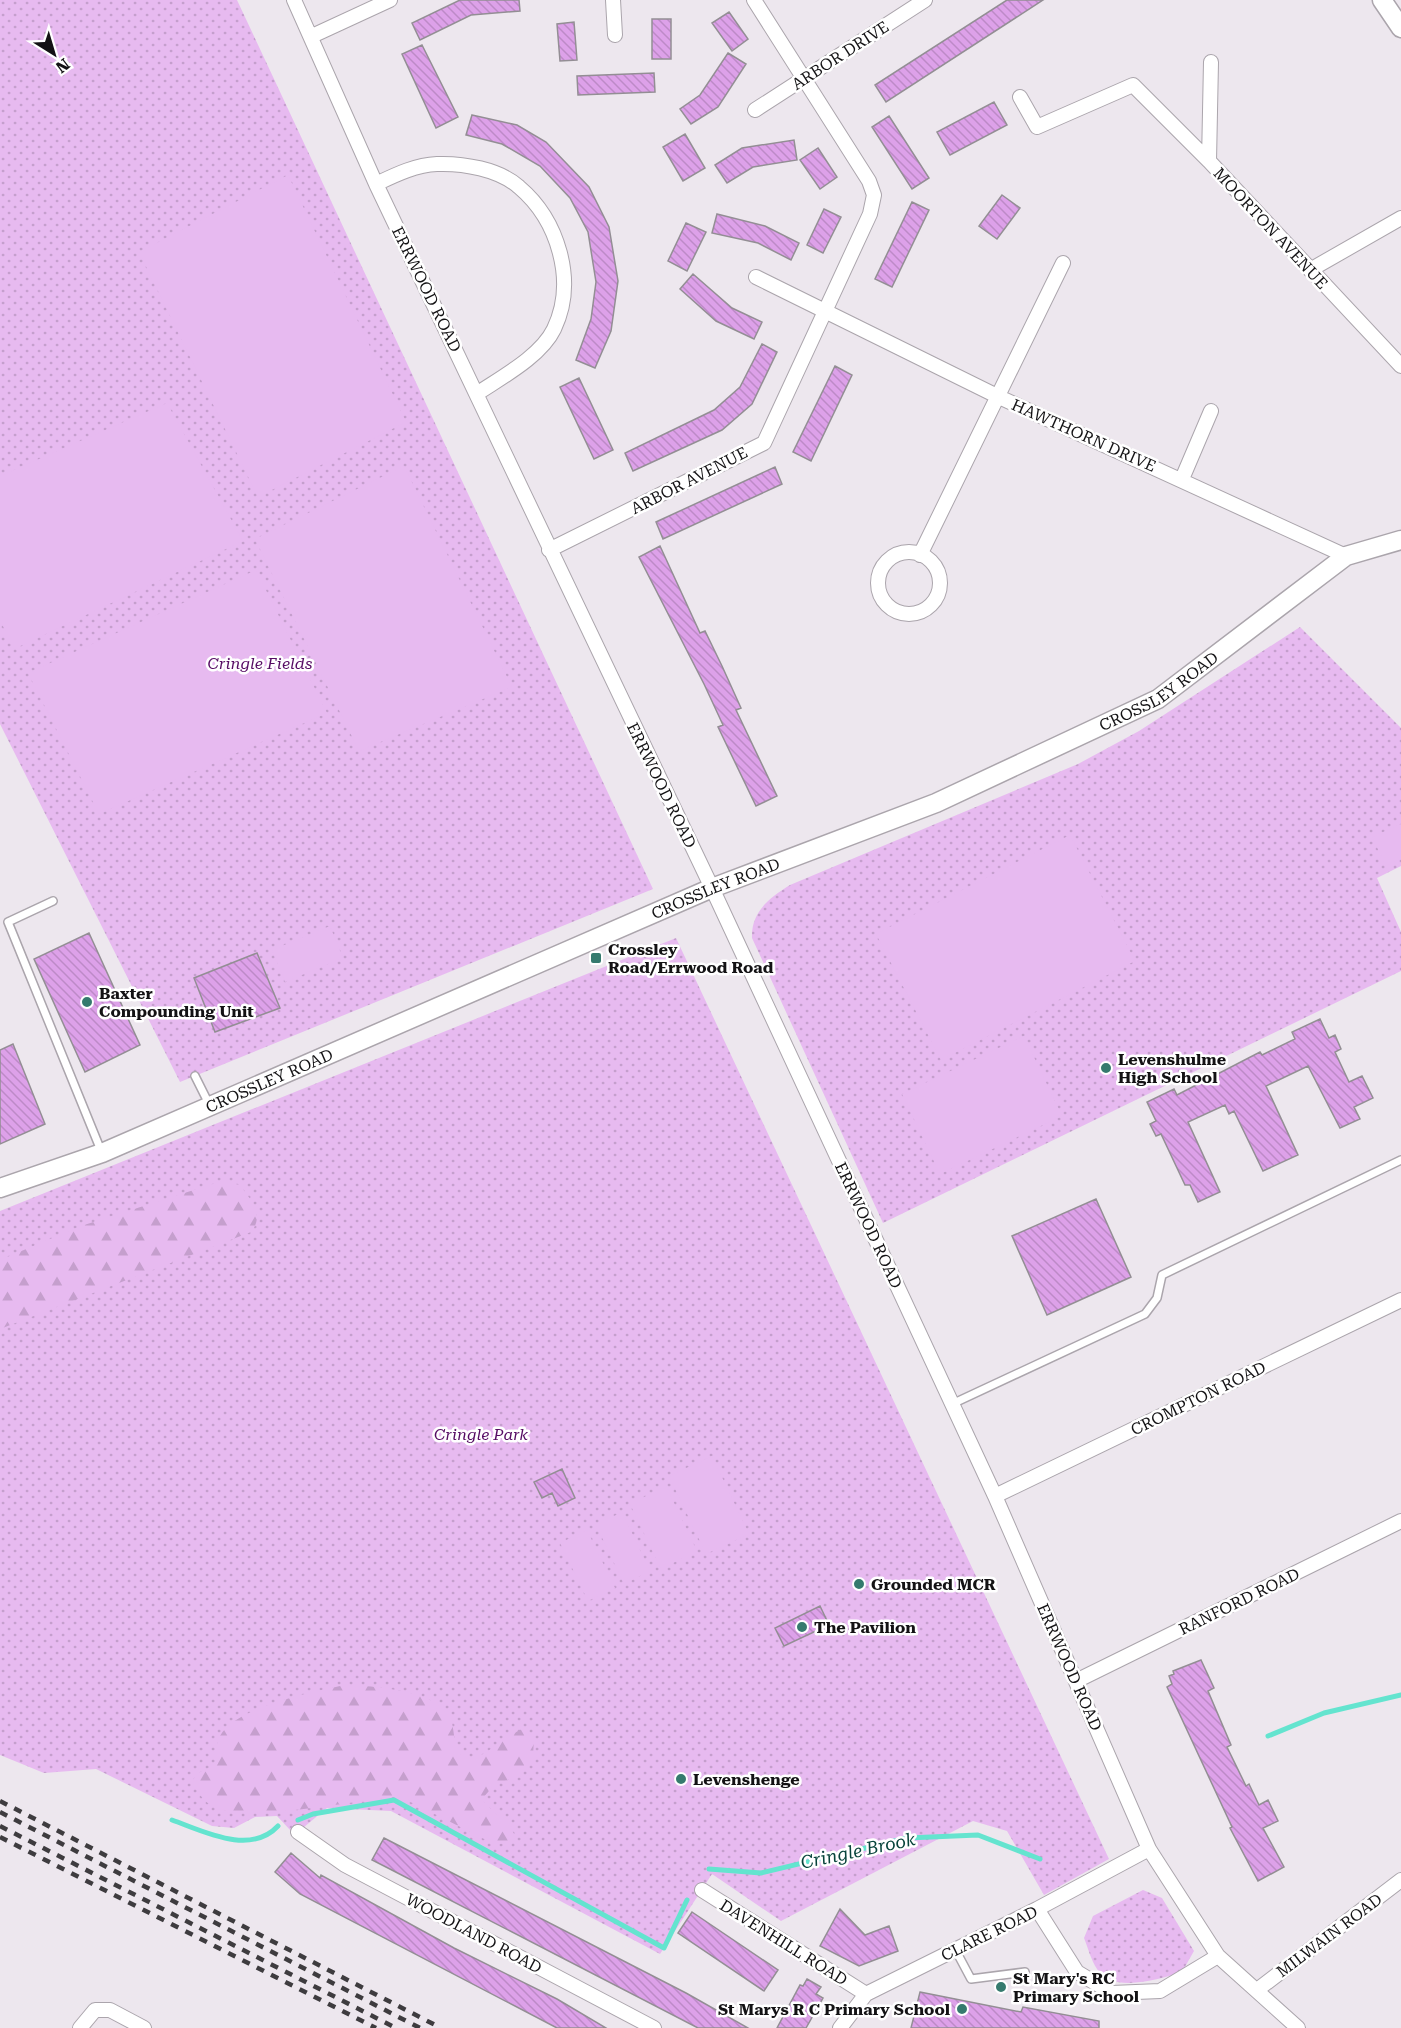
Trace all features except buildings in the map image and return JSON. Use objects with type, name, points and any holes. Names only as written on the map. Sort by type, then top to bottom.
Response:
[{"type":"street","name":"ERRWOOD ROAD","points":[[294,0],[376,184],[478,393],[549,550],[712,888],[995,1496],[1149,1849],[1218,1956],[1298,2028]]},
{"type":"street","points":[[312,36],[390,0]]},
{"type":"street","points":[[614,0],[615,34]]},
{"type":"street","name":"ARBOR AVENUE","points":[[549,550],[764,442],[870,214],[874,195],[869,181],[754,0]]},
{"type":"street","name":"ARBOR DRIVE","points":[[754,110],[925,0]]},
{"type":"street","points":[[1382,0],[1401,28]]},
{"type":"street","name":"MOORTON AVENUE","points":[[1211,62],[1209,161],[1401,366]]},
{"type":"street","points":[[1020,97],[1037,127],[1133,85],[1209,161]]},
{"type":"street","points":[[376,184],[406,170],[435,164],[467,166],[492,172],[519,186],[544,216],[557,242],[564,270],[562,303],[553,330],[525,361],[478,393]]},
{"type":"street","points":[[1310,270],[1401,218]]},
{"type":"street","points":[[920,555],[999,398],[1063,263]]},
{"type":"street","points":[[756,277],[824,310]]},
{"type":"street","name":"HAWTHORN DRIVE","points":[[824,310],[999,398],[1182,479],[1346,556]]},
{"type":"street","points":[[1182,479],[1211,411]]},
{"type":"street","name":"CROSSLEY ROAD","points":[[0,1188],[102,1153],[712,888],[936,803],[1158,699],[1346,556],[1401,540]]},
{"type":"street","points":[[911,551],[920,555],[930,559],[937,568],[940,589],[928,607],[909,614],[899,612],[883,600],[879,591],[880,571],[892,556],[901,552],[911,551]]},
{"type":"street","name":"CROMPTON ROAD","points":[[995,1496],[1401,1300]]},
{"type":"street","name":"RANFORD ROAD","points":[[1076,1682],[1401,1521]]},
{"type":"street","name":"WOODLAND ROAD","points":[[298,1832],[345,1865],[654,2028]]},
{"type":"street","name":"CLARE ROAD","points":[[840,2028],[866,1994],[1036,1909],[1149,1849]]},
{"type":"street","name":"MILWAIN ROAD","points":[[1257,1990],[1401,1880]]},
{"type":"street","name":"DAVENHILL ROAD","points":[[702,1890],[866,1994]]},
{"type":"street","points":[[1036,1909],[1077,1972],[1112,1993],[1160,1991],[1218,1956]]},
{"type":"street","points":[[80,2028],[95,2010],[110,2010],[144,2028]]},
{"type":"lane","points":[[52,901],[8,922],[102,1153]]},
{"type":"lane","points":[[195,1076],[210,1106]]},
{"type":"lane","points":[[952,1404],[1145,1314],[1157,1298],[1162,1275],[1401,1160]]},
{"type":"lane","points":[[955,1949],[971,1979],[1024,1972]]},
{"type":"green space","name":"Cringle Fields","points":[[0,0],[237,0],[653,889],[180,1082],[0,724]]},
{"type":"green space","points":[[288,175],[406,422],[258,497],[139,252]]},
{"type":"green space","points":[[167,403],[243,541],[14,649],[0,620],[0,476]]},
{"type":"green space","points":[[404,466],[512,687],[359,751],[255,539]]},
{"type":"green space","points":[[256,570],[327,713],[99,814],[28,673]]},
{"type":"green space","name":"Levenshulme High School","points":[[1300,627],[1401,728],[1401,866],[1377,878],[1401,932],[1401,971],[883,1223],[752,938],[752,929],[758,913],[768,901],[790,885],[1078,764],[1139,731]]},
{"type":"green space","points":[[1401,824],[1401,859],[1386,866],[1372,837]]},
{"type":"green space","points":[[1070,835],[1135,961],[941,1060],[876,934]]},
{"type":"green space","points":[[330,926],[343,958],[285,982],[272,950]]},
{"type":"green space","name":"Cringle Park","points":[[676,938],[1109,1859],[1044,1895],[1007,1831],[973,1821],[781,1921],[712,1874],[660,1954],[391,1811],[327,1808],[298,1832],[291,1831],[277,1816],[255,1817],[234,1828],[212,1826],[96,1769],[44,1773],[0,1755],[0,1211]]},
{"type":"green space","points":[[1024,1036],[1062,1116],[940,1174],[902,1094]]},
{"type":"green space","points":[[222,1181],[240,1185],[252,1202],[257,1220],[251,1232],[0,1329],[0,1260],[81,1226]]},
{"type":"green space","points":[[712,1456],[749,1534],[706,1554],[669,1476]]},
{"type":"green space","points":[[666,1486],[697,1551],[661,1569],[630,1504]]},
{"type":"green space","points":[[622,1512],[650,1571],[624,1584],[596,1525]]},
{"type":"green space","points":[[587,1530],[615,1588],[588,1601],[560,1543]]},
{"type":"green space","points":[[344,1685],[387,1688],[421,1696],[435,1703],[446,1712],[452,1723],[457,1748],[467,1760],[481,1755],[522,1729],[534,1736],[533,1758],[508,1780],[495,1784],[482,1799],[509,1826],[515,1836],[507,1843],[494,1844],[413,1803],[395,1797],[247,1813],[227,1811],[212,1806],[200,1795],[192,1781],[198,1773],[218,1764],[217,1743],[228,1726],[241,1717],[276,1702]]},
{"type":"green space","points":[[1143,1890],[1162,1898],[1194,1951],[1182,1972],[1149,1981],[1125,1983],[1114,1981],[1104,1977],[1097,1969],[1084,1938],[1093,1916]]},
{"type":"waterway","name":"Cringle Brook","points":[[1268,1736],[1324,1713],[1401,1695]]},
{"type":"waterway","points":[[298,1820],[313,1814],[394,1800],[664,1948],[687,1900]]},
{"type":"waterway","name":"Cringle Brook","points":[[172,1820],[212,1835],[240,1840],[267,1835],[278,1826]]},
{"type":"waterway","name":"Cringle Brook","points":[[709,1869],[761,1873],[907,1838],[978,1835],[1040,1859]]},
{"type":"railway","points":[[0,1801],[441,2028]]},
{"type":"railway","points":[[0,1812],[420,2028]]},
{"type":"railway","points":[[0,1826],[396,2028]]},
{"type":"railway","points":[[0,1837],[376,2028]]},
{"type":"place","name":"Crossley Road/Errwood Road","points":[[596,958]]},
{"type":"place","name":"Baxter Compounding Unit","points":[[87,1002]]},
{"type":"place","name":"Levenshulme High School","points":[[1106,1068]]},
{"type":"place","name":"Grounded MCR","points":[[859,1584]]},
{"type":"place","name":"The Pavilion","points":[[802,1627]]},
{"type":"place","name":"Levenshenge","points":[[681,1779]]},
{"type":"place","name":"St Mary's RC Primary School","points":[[1001,1987]]},
{"type":"place","name":"St Marys R C Primary School","points":[[962,2009]]}]
